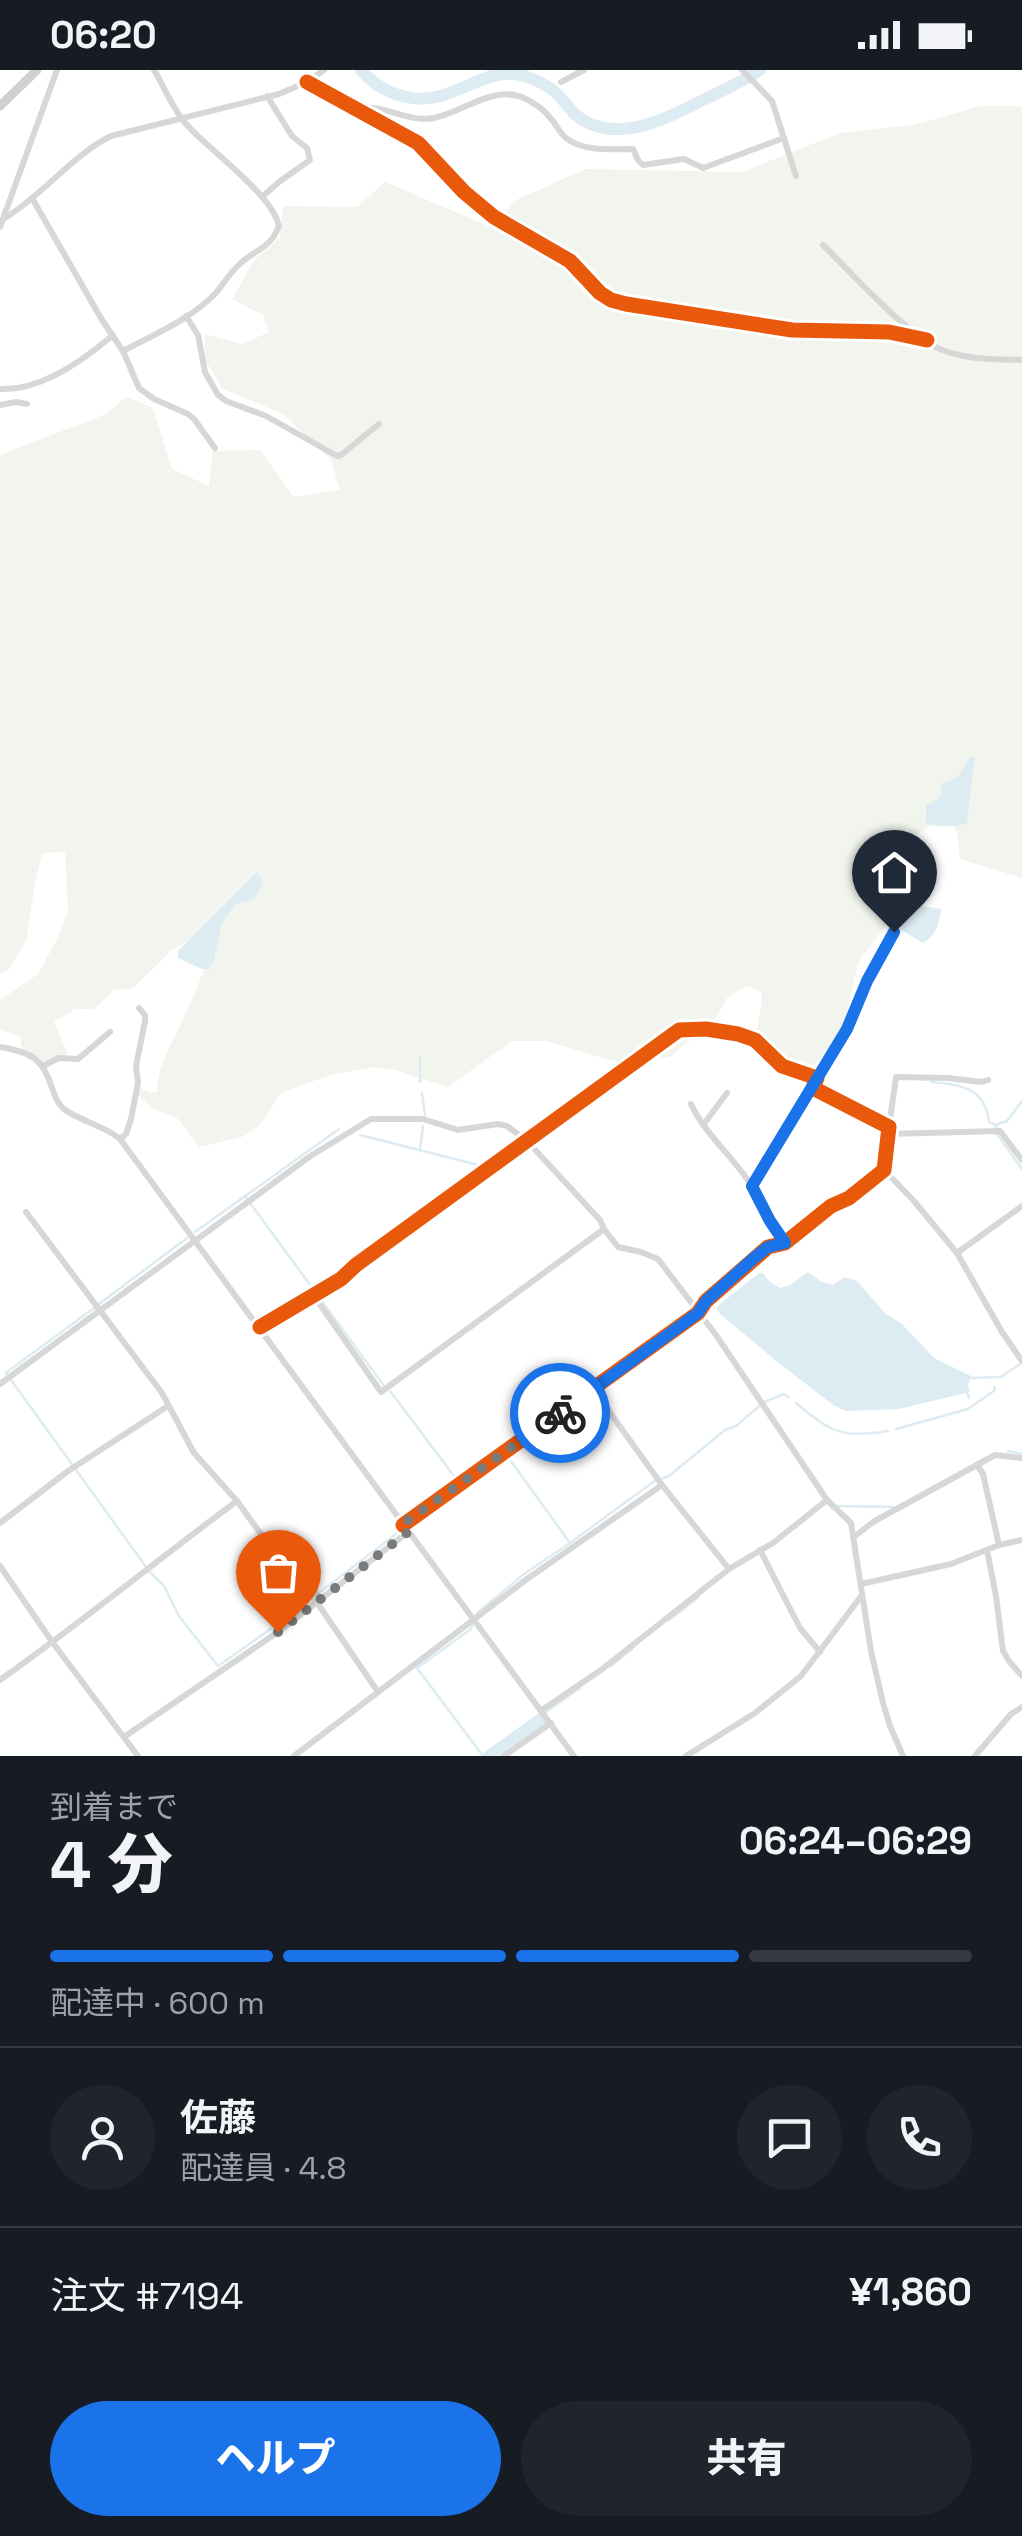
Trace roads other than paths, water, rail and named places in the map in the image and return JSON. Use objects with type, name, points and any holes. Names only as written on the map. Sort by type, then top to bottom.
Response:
[{"type":"main road","points":[[0,106],[37,70]]},
{"type":"street","points":[[0,228],[57,70]]},
{"type":"street","points":[[123,350],[176,324],[215,293],[238,264],[260,252],[279,226],[276,214],[262,197],[180,117],[154,70]]},
{"type":"street","points":[[5,218],[98,142],[133,129],[267,96],[308,82],[324,70]]},
{"type":"street","points":[[561,82],[584,70]]},
{"type":"street","points":[[742,70],[772,101],[796,176]]},
{"type":"street","points":[[308,82],[418,143],[494,218],[570,261],[612,300],[792,330],[888,332],[927,340]]},
{"type":"street","points":[[358,109],[370,106],[424,119],[448,114],[488,97],[510,94],[530,101],[550,116],[563,137],[574,143],[633,150],[644,164],[684,159],[703,168],[784,138]]},
{"type":"street","points":[[262,197],[310,160],[307,148],[292,136],[267,96]]},
{"type":"street","points":[[32,198],[123,350],[139,388],[154,400],[194,419],[214,448]]},
{"type":"street","points":[[823,244],[908,327],[942,351],[974,358],[1022,360]]},
{"type":"street","points":[[186,316],[198,335],[204,372],[226,402],[266,416],[336,456],[379,424]]},
{"type":"street","points":[[0,389],[18,390],[50,377],[92,354],[113,335]]},
{"type":"street","points":[[0,405],[27,404]]},
{"type":"street","points":[[752,1186],[847,1029],[894,932]]},
{"type":"street","points":[[120,1139],[131,1119],[138,1083],[136,1066],[146,1021],[139,1008]]},
{"type":"street","points":[[260,1327],[341,1279],[679,1030],[738,1034],[755,1040],[782,1066],[817,1078]]},
{"type":"street","points":[[43,1066],[59,1058],[78,1059],[110,1032]]},
{"type":"street","points":[[0,1047],[33,1057],[43,1066],[66,1111],[120,1139],[574,1756]]},
{"type":"street","points":[[124,1738],[278,1632],[406,1528],[698,1313],[706,1301],[768,1247],[785,1243],[884,1170],[896,1077],[988,1080]]},
{"type":"street","points":[[813,1088],[888,1131],[1000,1130],[1022,1160]]},
{"type":"street","points":[[703,1124],[728,1093]]},
{"type":"street","points":[[690,1104],[752,1186],[785,1243]]},
{"type":"street","points":[[0,1384],[310,1157],[370,1119],[423,1119],[458,1130],[507,1126],[527,1141],[600,1220],[618,1247],[658,1259],[716,1335],[827,1500],[850,1524],[883,1703],[903,1756]]},
{"type":"street","points":[[884,1170],[957,1253],[1021,1358]]},
{"type":"street","points":[[957,1253],[1022,1206]]},
{"type":"street","points":[[26,1212],[162,1394],[194,1452],[266,1542],[286,1556],[318,1599],[378,1692]]},
{"type":"street","points":[[314,1296],[380,1392],[604,1230]]},
{"type":"street","points":[[593,1389],[729,1569]]},
{"type":"street","points":[[0,1523],[68,1471],[168,1406]]},
{"type":"street","points":[[854,1537],[873,1522],[995,1455],[1022,1458]]},
{"type":"street","points":[[978,1467],[983,1474],[998,1545]]},
{"type":"street","points":[[294,1756],[528,1579],[662,1485]]},
{"type":"street","points":[[504,1756],[641,1637],[827,1500]]},
{"type":"street","points":[[0,1680],[237,1501]]},
{"type":"street","points":[[861,1584],[950,1564],[1022,1540]]},
{"type":"street","points":[[986,1550],[1004,1651],[1022,1676]]},
{"type":"street","points":[[761,1552],[800,1628],[820,1652]]},
{"type":"street","points":[[0,1566],[138,1756]]},
{"type":"street","points":[[688,1755],[755,1714],[800,1676],[862,1596]]},
{"type":"street","points":[[975,1756],[1011,1714],[1022,1707]]},
{"type":"waterway","points":[[361,70],[387,90],[422,99],[450,93],[488,77],[520,75],[552,90],[577,116],[607,129],[655,122],[760,70]]},
{"type":"waterway","points":[[420,1057],[420,1082]]},
{"type":"waterway","points":[[588,1091],[602,1081]]},
{"type":"waterway","points":[[931,1082],[961,1087],[977,1095],[987,1110],[989,1122],[996,1125],[997,1134],[1022,1169]]},
{"type":"waterway","points":[[422,1093],[425,1115]]},
{"type":"waterway","points":[[529,1133],[582,1096]]},
{"type":"waterway","points":[[996,1125],[1007,1121],[1022,1101]]},
{"type":"waterway","points":[[420,1149],[423,1126]]},
{"type":"waterway","points":[[195,1232],[339,1129]]},
{"type":"waterway","points":[[360,1135],[482,1166],[520,1141]]},
{"type":"waterway","points":[[245,1196],[384,1386]]},
{"type":"waterway","points":[[99,1304],[187,1238]]},
{"type":"waterway","points":[[7,1372],[94,1308]]},
{"type":"waterway","points":[[971,1378],[1001,1377],[1020,1364]]},
{"type":"waterway","points":[[6,1373],[149,1571],[164,1586],[179,1616],[218,1666],[400,1531],[508,1457],[570,1543]]},
{"type":"waterway","points":[[896,1429],[968,1409],[994,1387]]},
{"type":"waterway","points":[[390,1391],[460,1484]]},
{"type":"waterway","points":[[967,1393],[969,1398]]},
{"type":"waterway","points":[[477,1613],[524,1574],[653,1482],[669,1476],[764,1402],[784,1394],[788,1397]]},
{"type":"waterway","points":[[796,1403],[838,1431],[888,1431]]},
{"type":"waterway","points":[[1008,1451],[1022,1454]]},
{"type":"waterway","points":[[837,1506],[893,1507]]},
{"type":"waterway","points":[[669,1620],[699,1597]]},
{"type":"waterway","points":[[472,1625],[417,1668],[483,1756]]},
{"type":"waterway","points":[[611,1666],[632,1649]]},
{"type":"waterway","points":[[541,1719],[580,1688]]},
{"type":"waterway","points":[[489,1756],[541,1719]]}]
